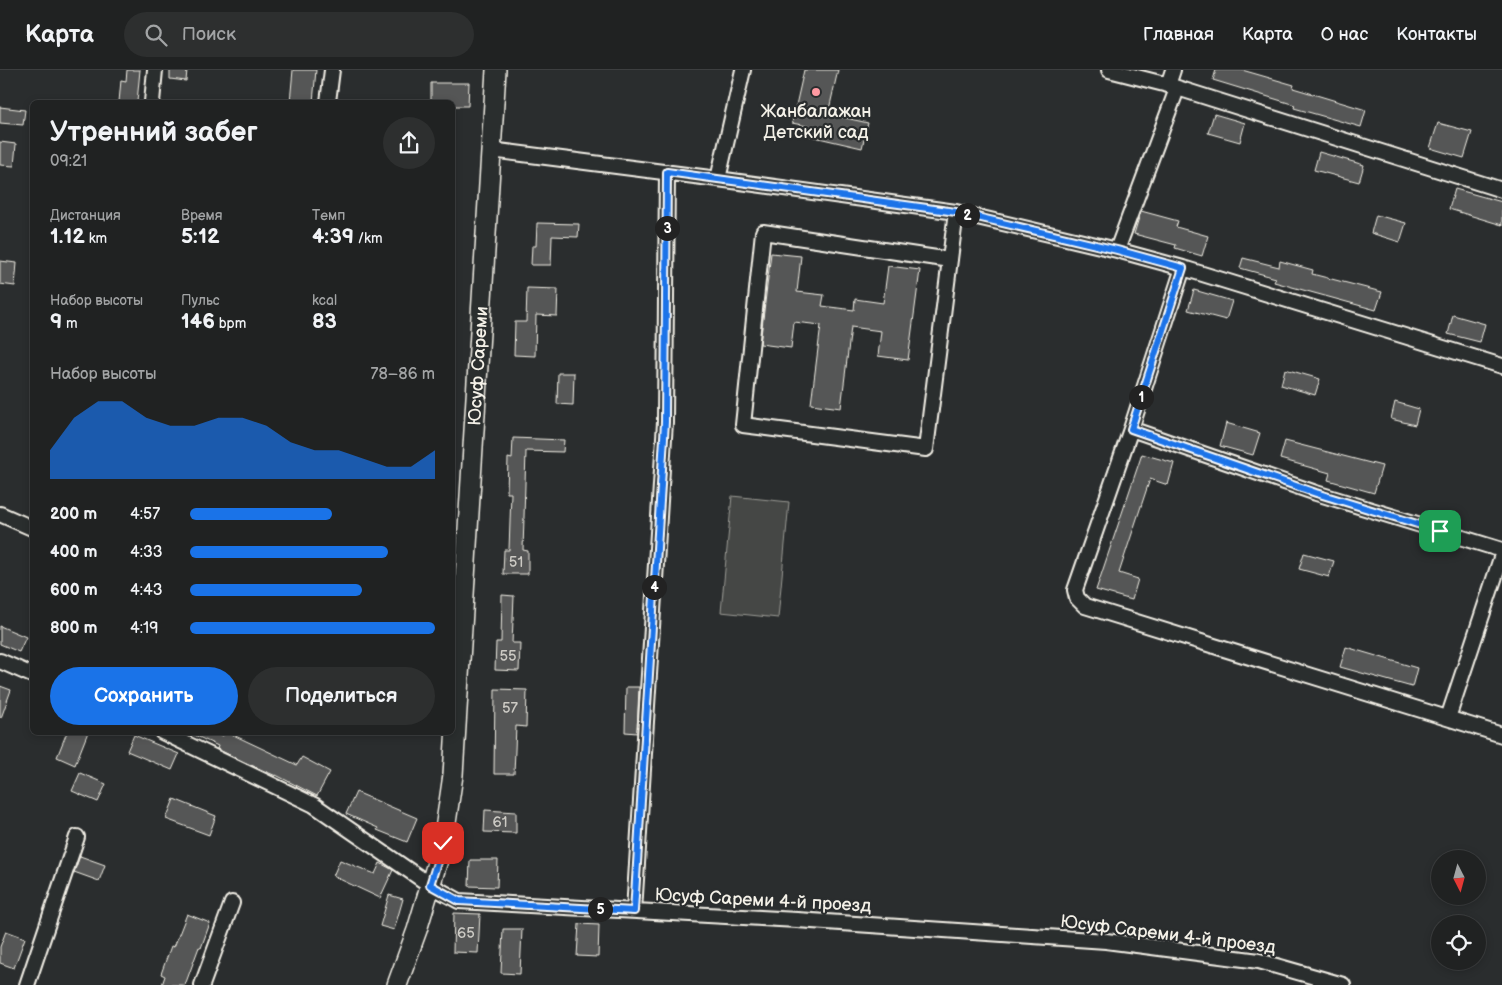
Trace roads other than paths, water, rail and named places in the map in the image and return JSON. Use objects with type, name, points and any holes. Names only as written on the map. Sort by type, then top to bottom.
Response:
[{"type":"main road","name":"Юсуф Сареми","points":[[397,985],[417,930],[443,843],[453,775],[496,70]]},
{"type":"street","points":[[152,100],[155,70]]},
{"type":"street","points":[[328,100],[332,70]]},
{"type":"street","points":[[718,179],[743,70]]},
{"type":"street","points":[[1109,70],[1173,87],[1502,190]]},
{"type":"street","points":[[1117,250],[1173,87],[1173,70]]},
{"type":"street","points":[[491,150],[956,212],[1117,250],[1183,268],[1502,366]]},
{"type":"street","points":[[634,911],[665,422],[667,172]]},
{"type":"street","points":[[950,260],[763,232],[743,424],[926,449],[950,260],[956,212]]},
{"type":"street","points":[[1183,268],[1131,429],[1075,590],[1076,598],[1084,606],[1502,735]]},
{"type":"street","points":[[1131,429],[1316,493],[1502,550]]},
{"type":"street","points":[[0,514],[30,527]]},
{"type":"street","points":[[1448,718],[1502,554]]},
{"type":"street","points":[[0,661],[30,674]]},
{"type":"street","name":"Юсуф Сареми 4-й проезд","points":[[168,735],[314,805],[430,885],[459,901],[1106,941],[1259,961],[1343,985]]},
{"type":"street","points":[[27,985],[77,837]]},
{"type":"street","points":[[202,985],[232,903]]},
{"type":"place","name":"Жанбалажан Детский сад","points":[[816,92]]}]
